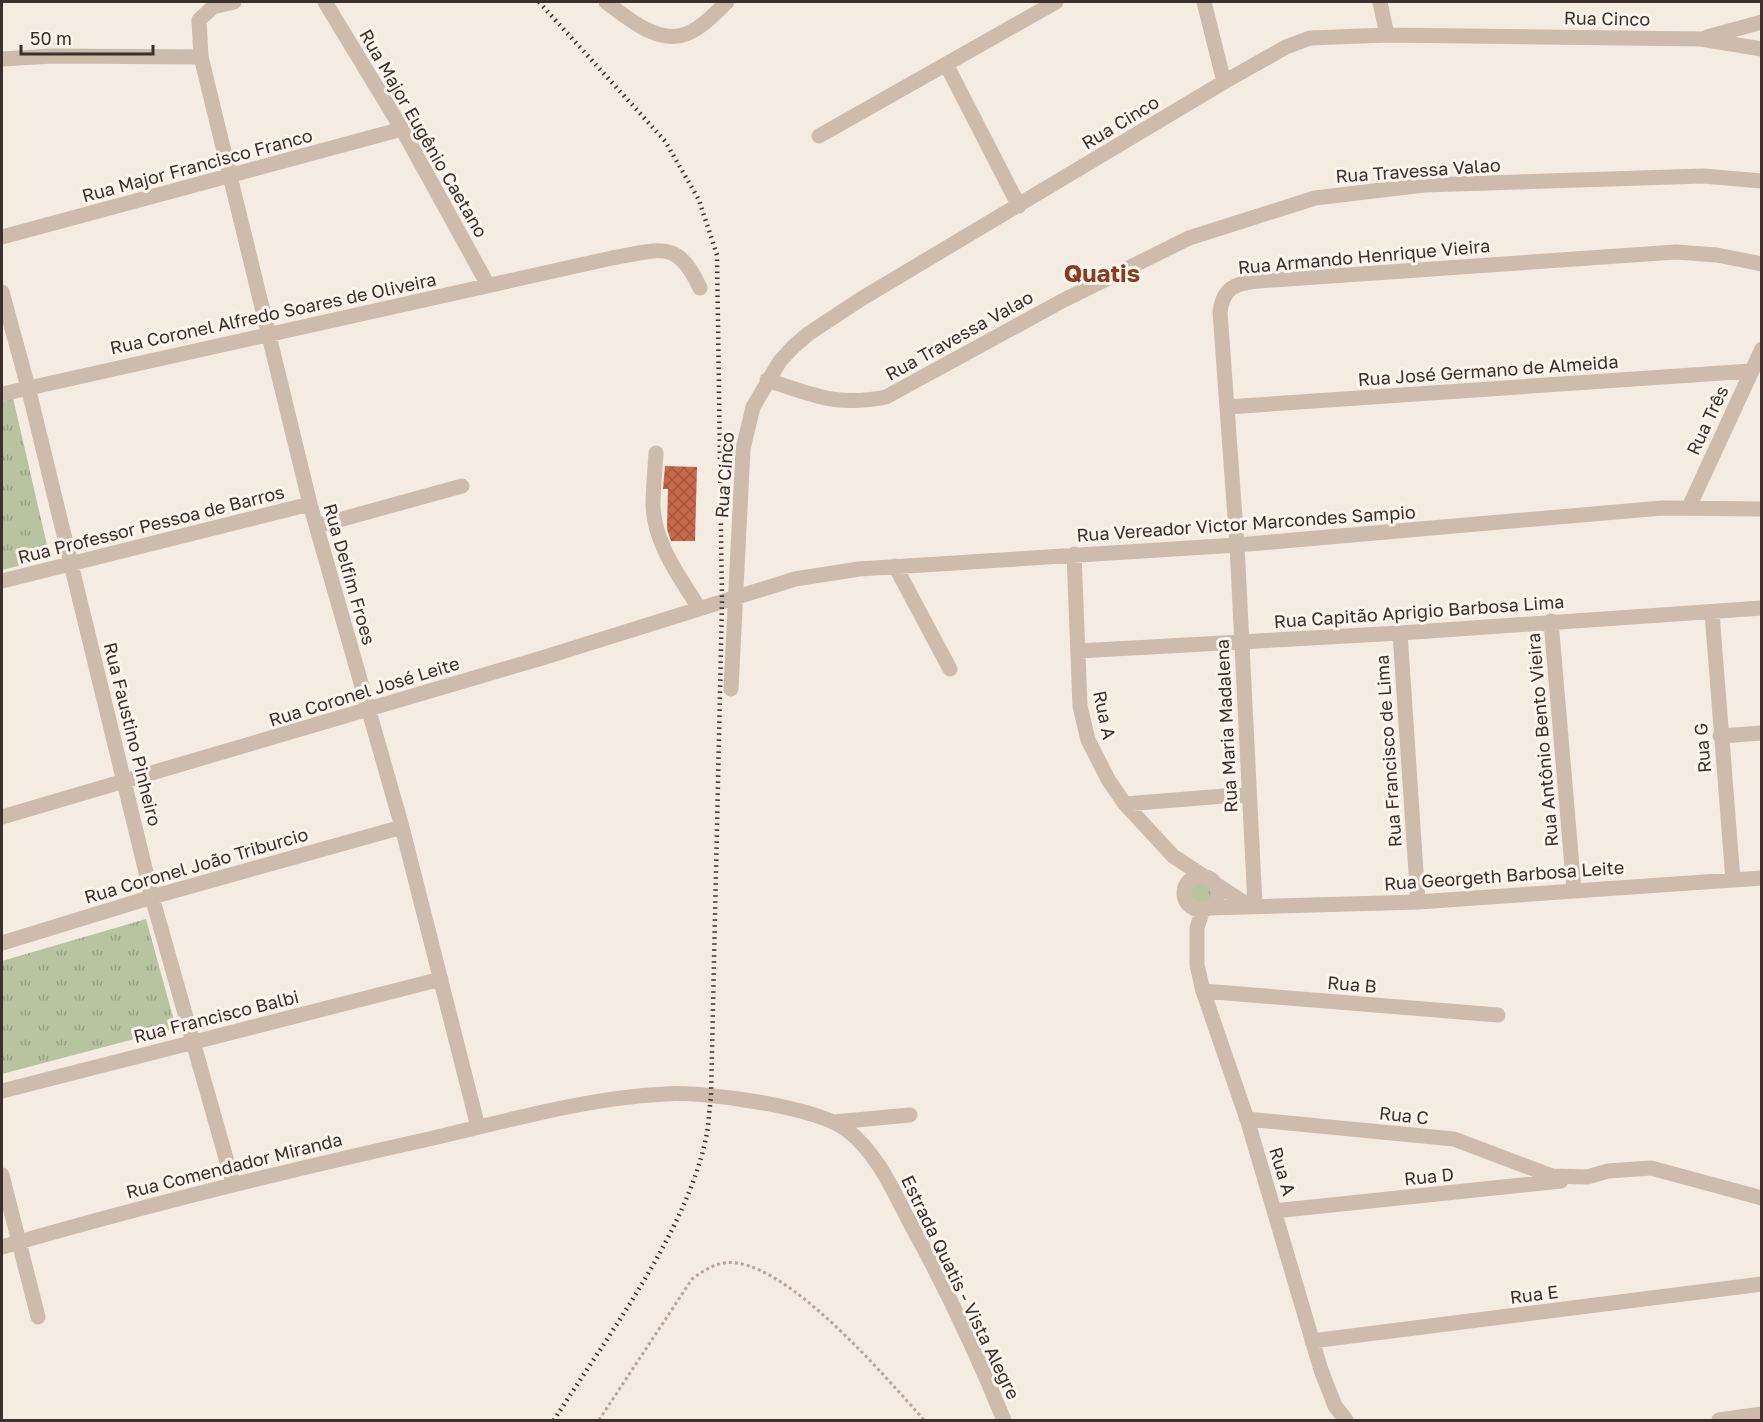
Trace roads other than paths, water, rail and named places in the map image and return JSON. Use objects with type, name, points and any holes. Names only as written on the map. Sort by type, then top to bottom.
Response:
[{"type":"street","name":"Rua Delfim Froes","points":[[234,2],[207,10],[199,20],[201,57],[310,504],[402,827],[478,1128]]},
{"type":"street","name":"Rua Major Eugênio Caetano","points":[[325,2],[402,129],[488,285]]},
{"type":"street","points":[[606,2],[644,28],[667,37],[686,35],[727,2]]},
{"type":"street","points":[[819,136],[1056,2]]},
{"type":"street","points":[[1204,2],[1224,82]]},
{"type":"street","points":[[1380,2],[1387,35]]},
{"type":"street","points":[[1701,39],[1760,23]]},
{"type":"street","name":"Rua Cinco","points":[[731,690],[743,449],[753,407],[767,380],[780,361],[808,333],[1224,82],[1286,47],[1310,38],[1387,35],[1701,39],[1758,51]]},
{"type":"street","points":[[2,59],[52,56],[201,57]]},
{"type":"street","points":[[946,64],[1018,206]]},
{"type":"street","name":"Rua Major Francisco Franco","points":[[2,237],[402,129]]},
{"type":"street","name":"Rua Travessa Valao","points":[[767,380],[835,401],[856,402],[886,397],[1062,301],[1189,238],[1315,198],[1424,185],[1703,176],[1761,181]]},
{"type":"street","name":"Rua Coronel Alfredo Soares de Oliveira","points":[[2,394],[612,258],[671,252],[681,256],[689,265],[700,288]]},
{"type":"street","name":"Rua Armando Henrique Vieira","points":[[1237,545],[1221,302],[1225,292],[1241,282],[1676,252],[1717,255],[1761,264]]},
{"type":"street","name":"Rua Faustino Pinheiro","points":[[2,292],[28,387],[152,897],[233,1183]]},
{"type":"street","name":"Rua Três","points":[[1689,507],[1761,349]]},
{"type":"street","name":"Rua José Germano de Almeida","points":[[1227,407],[1751,371]]},
{"type":"street","points":[[656,453],[653,506],[656,526],[663,548],[699,608]]},
{"type":"street","points":[[317,526],[462,486]]},
{"type":"street","name":"Rua Professor Pessoa de Barros","points":[[2,581],[310,504]]},
{"type":"street","name":"Rua Vereador Victor Marcondes Sampio","points":[[736,597],[795,579],[859,569],[1237,545],[1689,507],[1761,509]]},
{"type":"street","name":"Rua Maria Madalena","points":[[1237,545],[1252,905]]},
{"type":"street","name":"Rua A","points":[[1074,554],[1080,706],[1088,740],[1109,781],[1125,804],[1173,856]]},
{"type":"street","points":[[895,566],[950,669]]},
{"type":"street","name":"Rua Coronel José Leite","points":[[2,817],[368,710],[736,597]]},
{"type":"street","name":"Rua Capitão Aprigio Barbosa Lima","points":[[1078,651],[1400,633],[1761,608]]},
{"type":"street","name":"Rua G","points":[[1712,613],[1733,880]]},
{"type":"street","name":"Rua Antônio Bento Vieira","points":[[1551,621],[1574,890]]},
{"type":"street","name":"Rua Francisco de Lima","points":[[1400,633],[1418,902]]},
{"type":"street","points":[[1720,736],[1761,733]]},
{"type":"street","points":[[1125,804],[1249,794]]},
{"type":"street","name":"Rua Coronel João Triburcio","points":[[2,943],[152,897],[402,827]]},
{"type":"street","points":[[1173,856],[1252,905]]},
{"type":"street","points":[[1173,856],[1196,903]]},
{"type":"street","points":[[1194,877],[1210,880],[1218,894],[1196,903],[1194,877]]},
{"type":"street","name":"Rua Georgeth Barbosa Leite","points":[[1196,903],[1252,905],[1418,902],[1761,878]]},
{"type":"street","name":"Rua A","points":[[1196,903],[1197,965],[1203,991],[1247,1119],[1312,1341],[1328,1389],[1346,1420]]},
{"type":"street","name":"Rua Francisco Balbi","points":[[2,1091],[441,979]]},
{"type":"street","name":"Rua B","points":[[1203,991],[1498,1015]]},
{"type":"street","name":"Estrada Quatis - Vista Alegre","points":[[478,1128],[571,1106],[669,1093],[781,1107],[834,1122],[849,1131],[869,1152],[887,1178],[934,1268],[1004,1420]]},
{"type":"street","points":[[834,1122],[910,1115]]},
{"type":"street","name":"Rua C","points":[[1247,1119],[1454,1139],[1552,1176]]},
{"type":"street","name":"Rua Comendador Miranda","points":[[2,1247],[233,1183],[478,1128]]},
{"type":"street","name":"Rua D","points":[[1274,1211],[1523,1186],[1608,1172],[1651,1168],[1761,1198]]},
{"type":"street","points":[[2,1175],[38,1317]]},
{"type":"street","name":"Rua D","points":[[1552,1176],[1587,1177]]},
{"type":"street","name":"Rua E","points":[[1312,1341],[1761,1284]]},
{"type":"street","points":[[1719,1420],[1761,1414]]},
{"type":"railway","points":[[539,2],[665,141],[699,200],[717,255],[722,601],[711,1097],[706,1138],[696,1174],[663,1247],[620,1320],[554,1420]]},
{"type":"district","name":"Quatis","points":[[1102,272]]}]
